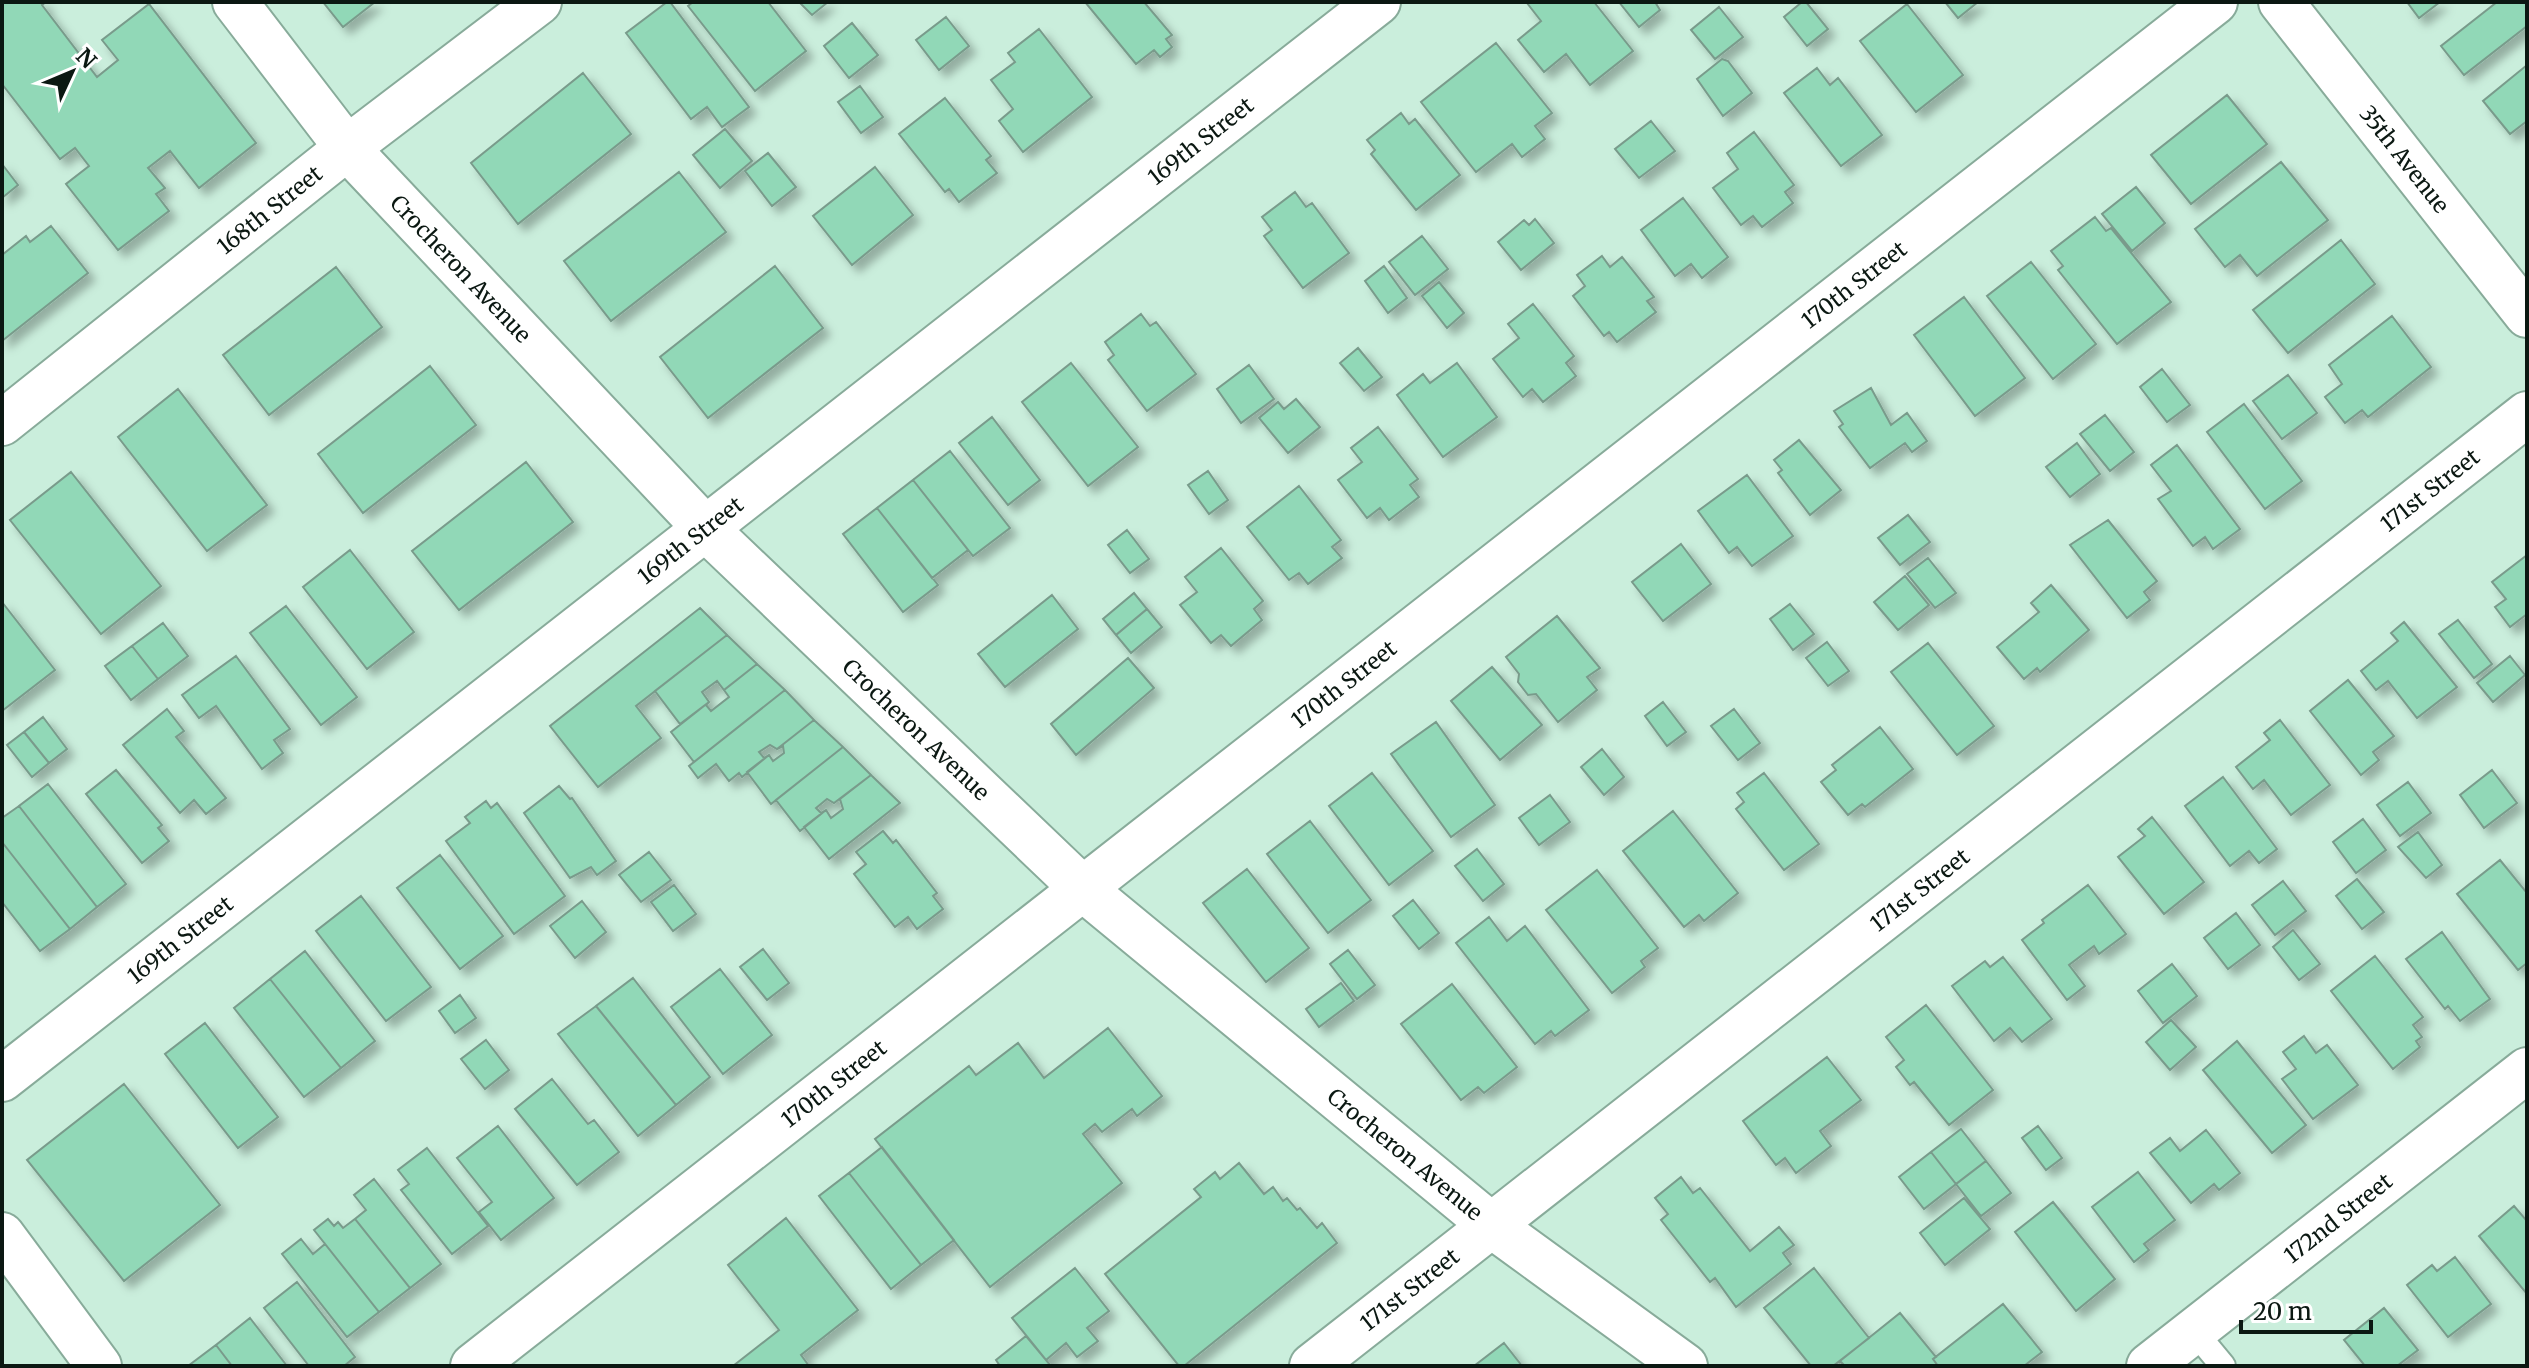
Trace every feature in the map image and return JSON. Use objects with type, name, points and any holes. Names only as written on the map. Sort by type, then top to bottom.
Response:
[{"type":"street","name":"Crocheron Avenue","points":[[235,2],[347,148],[706,529],[1082,888],[1491,1225],[1685,1366]]},
{"type":"street","name":"168th Street","points":[[2,423],[347,148],[539,2]]},
{"type":"street","name":"169th Street","points":[[2,1079],[1378,2]]},
{"type":"street","name":"170th Street","points":[[473,1366],[2215,2]]},
{"type":"street","name":"35th Avenue","points":[[2281,2],[2527,315]]},
{"type":"street","name":"171st Street","points":[[1312,1366],[2527,414]]},
{"type":"street","name":"172nd Street","points":[[2149,1366],[2527,1070]]},
{"type":"street","points":[[2,1235],[99,1366]]},
{"type":"lane","points":[[2194,1331],[2223,1366]]},
{"type":"building","points":[[2,2],[46,2],[42,5],[97,77],[118,60],[102,40],[149,4],[256,143],[199,188],[170,151],[148,168],[165,188],[156,194],[169,211],[118,250],[66,184],[89,166],[75,148],[60,159],[2,84]]},
{"type":"building","points":[[323,2],[375,2],[343,27]]},
{"type":"building","points":[[667,2],[749,107],[722,127],[707,107],[691,119],[626,33]]},
{"type":"building","points":[[693,2],[768,2],[806,51],[755,91],[688,6]]},
{"type":"building","points":[[799,2],[828,2],[812,15]]},
{"type":"building","points":[[1085,2],[1144,2],[1172,35],[1166,39],[1172,47],[1160,57],[1154,50],[1136,64]]},
{"type":"building","points":[[1594,2],[1633,51],[1590,85],[1566,54],[1544,72],[1518,40],[1541,21],[1527,3]]},
{"type":"building","points":[[1619,2],[1655,2],[1660,10],[1639,27]]},
{"type":"building","points":[[1806,2],[1828,29],[1807,46],[1784,17]]},
{"type":"building","points":[[1945,2],[1978,2],[1958,18]]},
{"type":"building","points":[[2407,2],[2440,2],[2419,18]]},
{"type":"building","points":[[2497,2],[2527,2],[2527,26],[2464,75],[2441,46]]},
{"type":"building","points":[[1907,4],[1963,75],[1916,112],[1860,41]]},
{"type":"building","points":[[1719,7],[1743,37],[1715,59],[1691,30]]},
{"type":"building","points":[[946,17],[969,46],[939,70],[916,40]]},
{"type":"building","points":[[852,23],[878,55],[849,78],[824,46]]},
{"type":"building","points":[[1039,29],[1092,97],[1023,152],[999,121],[1013,109],[991,80],[1015,62],[1008,53]]},
{"type":"building","points":[[1496,43],[1552,113],[1535,126],[1545,139],[1522,157],[1512,144],[1476,172],[1421,102]]},
{"type":"building","points":[[1722,59],[1728,61],[1752,93],[1723,116],[1697,79]]},
{"type":"building","points":[[2527,65],[2527,121],[2510,134],[2483,101]]},
{"type":"building","points":[[1817,68],[1830,85],[1838,78],[1882,135],[1841,166],[1784,93]]},
{"type":"building","points":[[583,73],[631,134],[518,224],[471,163]]},
{"type":"building","points":[[860,86],[883,117],[861,133],[838,102]]},
{"type":"building","points":[[2227,95],[2267,144],[2191,204],[2151,155]]},
{"type":"building","points":[[945,98],[991,156],[986,160],[997,173],[959,202],[949,189],[945,192],[899,134]]},
{"type":"building","points":[[1401,113],[1409,124],[1415,119],[1460,175],[1416,210],[1371,154],[1375,150],[1367,140]]},
{"type":"building","points":[[1651,121],[1675,151],[1639,178],[1615,149]]},
{"type":"building","points":[[725,129],[752,161],[720,188],[693,155]]},
{"type":"building","points":[[1754,132],[1794,185],[1785,192],[1793,203],[1762,227],[1753,216],[1741,225],[1713,188],[1738,169],[1727,153]]},
{"type":"building","points":[[768,153],[796,187],[772,206],[745,171]]},
{"type":"building","points":[[2281,162],[2328,220],[2257,276],[2240,255],[2225,267],[2195,229]]},
{"type":"building","points":[[2,164],[18,185],[2,198]]},
{"type":"building","points":[[875,167],[913,215],[852,265],[813,216]]},
{"type":"building","points":[[679,172],[726,232],[611,321],[564,261]]},
{"type":"building","points":[[2136,187],[2165,223],[2132,251],[2102,214]]},
{"type":"building","points":[[1295,192],[1306,207],[1312,203],[1349,253],[1303,288],[1264,236],[1272,230],[1262,217]]},
{"type":"building","points":[[1683,198],[1728,257],[1702,278],[1691,264],[1675,276],[1641,230]]},
{"type":"building","points":[[2095,217],[2106,231],[2111,228],[2171,302],[2117,344],[2058,270],[2063,266],[2051,251]]},
{"type":"building","points":[[1535,219],[1554,243],[1521,270],[1498,242],[1524,220],[1529,225]]},
{"type":"building","points":[[51,226],[88,273],[2,341],[2,255],[26,236],[30,242]]},
{"type":"building","points":[[1422,236],[1448,269],[1415,295],[1389,262]]},
{"type":"building","points":[[2341,240],[2375,284],[2288,353],[2253,310]]},
{"type":"building","points":[[1602,256],[1610,267],[1622,257],[1654,297],[1647,301],[1656,312],[1617,342],[1609,332],[1604,336],[1573,296],[1585,286],[1577,275]]},
{"type":"building","points":[[2031,262],[2096,344],[2053,379],[1987,296]]},
{"type":"building","points":[[775,266],[823,328],[708,418],[660,357]]},
{"type":"building","points":[[1384,266],[1407,298],[1388,313],[1365,281]]},
{"type":"building","points":[[336,267],[382,327],[269,415],[223,355]]},
{"type":"building","points":[[1439,282],[1464,313],[1447,328],[1422,296]]},
{"type":"building","points":[[1964,297],[2025,378],[1975,416],[1914,335]]},
{"type":"building","points":[[1533,304],[1574,356],[1566,363],[1576,376],[1543,402],[1532,389],[1523,397],[1493,359],[1519,338],[1508,324]]},
{"type":"building","points":[[1141,314],[1150,326],[1156,322],[1196,374],[1147,411],[1108,360],[1114,355],[1105,342]]},
{"type":"building","points":[[2392,316],[2431,367],[2368,417],[2362,410],[2345,423],[2325,397],[2342,384],[2329,365]]},
{"type":"building","points":[[1358,348],[1382,377],[1364,391],[1340,363]]},
{"type":"building","points":[[1071,363],[1138,447],[1088,486],[1022,402]]},
{"type":"building","points":[[1457,363],[1497,417],[1443,457],[1397,395],[1423,374],[1430,383]]},
{"type":"building","points":[[1249,365],[1274,399],[1241,423],[1217,389]]},
{"type":"building","points":[[430,366],[476,425],[363,513],[318,454]]},
{"type":"building","points":[[2162,369],[2190,405],[2167,422],[2140,387]]},
{"type":"building","points":[[2288,375],[2317,413],[2282,439],[2253,401]]},
{"type":"building","points":[[1871,388],[1891,425],[1907,413],[1927,441],[1912,452],[1905,443],[1870,468],[1839,427],[1843,424],[1834,411]]},
{"type":"building","points":[[178,389],[267,505],[207,551],[118,437]]},
{"type":"building","points":[[1296,399],[1320,427],[1288,453],[1259,418],[1278,402],[1284,409]]},
{"type":"building","points":[[2244,404],[2302,481],[2265,509],[2207,432]]},
{"type":"building","points":[[2105,415],[2134,452],[2110,471],[2080,434]]},
{"type":"building","points":[[992,417],[1040,480],[1008,505],[959,443]]},
{"type":"building","points":[[1378,427],[1418,479],[1410,485],[1419,497],[1389,520],[1380,508],[1367,518],[1338,480],[1362,462],[1351,448]]},
{"type":"building","points":[[1799,440],[1841,490],[1810,515],[1778,473],[1782,470],[1774,460]]},
{"type":"building","points":[[2077,443],[2100,474],[2070,497],[2046,467]]},
{"type":"building","points":[[2177,445],[2240,529],[2213,549],[2205,537],[2193,546],[2158,499],[2171,491],[2151,465]]},
{"type":"building","points":[[950,451],[1010,528],[973,556],[913,480]]},
{"type":"building","points":[[526,462],[573,522],[459,610],[412,551]]},
{"type":"building","points":[[1208,471],[1228,500],[1209,514],[1188,485]]},
{"type":"building","points":[[71,472],[161,586],[101,634],[10,520]]},
{"type":"building","points":[[1747,475],[1793,536],[1752,566],[1737,547],[1729,553],[1698,511]]},
{"type":"building","points":[[913,480],[968,550],[932,578],[877,508]]},
{"type":"building","points":[[1299,486],[1341,540],[1332,547],[1342,558],[1308,584],[1299,573],[1289,580],[1247,527]]},
{"type":"building","points":[[877,508],[938,585],[903,612],[843,534]]},
{"type":"building","points":[[1908,515],[1930,542],[1900,565],[1878,538]]},
{"type":"building","points":[[2108,520],[2157,581],[2144,592],[2150,600],[2127,618],[2070,545]]},
{"type":"building","points":[[1127,530],[1149,559],[1130,573],[1108,545]]},
{"type":"building","points":[[1681,544],[1711,584],[1663,621],[1632,582]]},
{"type":"building","points":[[1221,548],[1263,601],[1254,609],[1262,620],[1231,646],[1221,635],[1211,643],[1180,605],[1197,592],[1185,577]]},
{"type":"building","points":[[350,550],[414,632],[367,669],[303,587]]},
{"type":"building","points":[[2527,555],[2527,614],[2510,627],[2495,607],[2506,599],[2492,582]]},
{"type":"building","points":[[1928,558],[1956,593],[1935,608],[1907,574]]},
{"type":"building","points":[[1905,576],[1929,605],[1898,630],[1874,602]]},
{"type":"building","points":[[2051,585],[2089,630],[2040,672],[2037,668],[2024,679],[1997,647],[2039,612],[2031,603]]},
{"type":"building","points":[[1134,593],[1147,609],[1116,635],[1103,619]]},
{"type":"building","points":[[1052,595],[1078,629],[1005,687],[978,654]]},
{"type":"building","points":[[2,602],[55,670],[2,711]]},
{"type":"building","points":[[1790,604],[1814,634],[1793,650],[1770,619]]},
{"type":"building","points":[[286,606],[357,697],[321,725],[250,633]]},
{"type":"building","points":[[700,608],[727,635],[636,706],[661,738],[598,787],[550,726]]},
{"type":"building","points":[[1147,609],[1162,627],[1131,653],[1116,635]]},
{"type":"building","points":[[1557,616],[1600,668],[1587,677],[1597,690],[1558,722],[1536,694],[1528,695],[1518,682],[1519,674],[1506,657]]},
{"type":"building","points":[[2458,620],[2492,664],[2474,678],[2439,634]]},
{"type":"building","points":[[2404,622],[2457,687],[2417,718],[2388,681],[2376,690],[2361,671],[2398,641],[2391,633]]},
{"type":"building","points":[[163,623],[188,656],[158,679],[132,646]]},
{"type":"building","points":[[727,635],[757,664],[724,690],[717,681],[702,692],[709,702],[680,724],[655,691]]},
{"type":"building","points":[[1827,642],[1849,671],[1828,686],[1806,658]]},
{"type":"building","points":[[1928,643],[1994,726],[1957,755],[1891,672]]},
{"type":"building","points":[[132,646],[158,679],[131,700],[105,666]]},
{"type":"building","points":[[236,656],[290,729],[274,740],[283,753],[262,769],[216,706],[199,718],[182,695]]},
{"type":"building","points":[[2510,656],[2525,675],[2493,702],[2477,683]]},
{"type":"building","points":[[1128,658],[1154,688],[1076,755],[1051,724]]},
{"type":"building","points":[[757,664],[785,690],[694,762],[671,732],[709,702],[706,705],[711,711],[729,697],[724,690]]},
{"type":"building","points":[[1492,667],[1542,725],[1500,760],[1451,701]]},
{"type":"building","points":[[2348,680],[2394,736],[2373,752],[2379,760],[2361,775],[2310,711]]},
{"type":"building","points":[[785,690],[814,720],[777,749],[770,745],[759,752],[764,758],[769,755],[742,777],[739,773],[729,781],[716,764],[698,778],[689,766]]},
{"type":"building","points":[[1663,702],[1686,732],[1667,746],[1645,716]]},
{"type":"building","points":[[167,709],[184,731],[176,737],[226,798],[206,814],[194,800],[180,813],[123,745]]},
{"type":"building","points":[[1734,709],[1760,743],[1738,760],[1711,726]]},
{"type":"building","points":[[43,717],[67,749],[49,763],[24,732]]},
{"type":"building","points":[[814,720],[843,747],[771,804],[747,772],[769,755],[773,761],[784,753],[783,746],[777,749]]},
{"type":"building","points":[[2280,720],[2330,785],[2291,815],[2264,780],[2253,789],[2236,767],[2270,740],[2264,733]]},
{"type":"building","points":[[1436,722],[1495,805],[1451,837],[1391,754]]},
{"type":"building","points":[[1880,727],[1913,769],[1865,807],[1862,804],[1848,815],[1821,782],[1836,770],[1832,765]]},
{"type":"building","points":[[24,732],[49,763],[32,777],[7,745]]},
{"type":"building","points":[[843,747],[871,775],[834,803],[827,799],[816,808],[821,813],[826,810],[800,831],[776,800]]},
{"type":"building","points":[[1602,749],[1624,777],[1604,795],[1581,767]]},
{"type":"building","points":[[116,770],[162,825],[158,828],[169,841],[142,863],[86,794]]},
{"type":"building","points":[[2492,770],[2517,803],[2484,828],[2460,795]]},
{"type":"building","points":[[1372,773],[1433,851],[1389,885],[1329,806]]},
{"type":"building","points":[[1764,773],[1819,844],[1784,870],[1736,809],[1744,802],[1737,793]]},
{"type":"building","points":[[871,775],[900,803],[829,859],[804,827],[826,810],[831,818],[843,809],[840,799]]},
{"type":"building","points":[[2223,777],[2277,849],[2259,863],[2249,851],[2230,866],[2185,806]]},
{"type":"building","points":[[2408,782],[2431,813],[2400,836],[2377,805]]},
{"type":"building","points":[[48,784],[126,884],[97,907],[19,806]]},
{"type":"building","points":[[559,786],[572,798],[616,861],[597,875],[591,867],[570,878],[524,813]]},
{"type":"building","points":[[1550,795],[1570,822],[1539,845],[1519,818]]},
{"type":"building","points":[[486,801],[491,808],[497,803],[565,896],[514,934],[446,841],[470,823],[465,817]]},
{"type":"building","points":[[19,806],[97,907],[70,929],[2,842],[2,818]]},
{"type":"building","points":[[1673,811],[1738,893],[1704,921],[1699,915],[1684,927],[1623,851]]},
{"type":"building","points":[[2152,817],[2204,882],[2164,914],[2118,857],[2145,836],[2138,829]]},
{"type":"building","points":[[2363,819],[2386,850],[2356,873],[2333,842]]},
{"type":"building","points":[[1310,821],[1371,900],[1328,933],[1267,854]]},
{"type":"building","points":[[883,831],[893,843],[896,840],[937,893],[933,896],[943,909],[917,929],[908,917],[895,927],[854,874],[866,864],[856,852]]},
{"type":"building","points":[[2418,832],[2442,865],[2426,878],[2398,847]]},
{"type":"building","points":[[2,842],[70,929],[40,951],[2,902]]},
{"type":"building","points":[[1477,849],[1504,884],[1483,901],[1455,866]]},
{"type":"building","points":[[649,852],[671,880],[641,902],[619,875]]},
{"type":"building","points":[[440,855],[503,936],[460,969],[397,888]]},
{"type":"building","points":[[2500,860],[2527,893],[2527,963],[2518,970],[2457,894]]},
{"type":"building","points":[[1247,869],[1309,948],[1266,982],[1203,903]]},
{"type":"building","points":[[1597,870],[1658,948],[1641,961],[1645,967],[1612,993],[1546,910]]},
{"type":"building","points":[[2357,879],[2384,912],[2362,929],[2336,896]]},
{"type":"building","points":[[2283,881],[2306,911],[2275,935],[2252,905]]},
{"type":"building","points":[[674,885],[696,914],[673,931],[651,902]]},
{"type":"building","points":[[2088,885],[2126,934],[2099,954],[2094,946],[2069,965],[2085,986],[2067,1000],[2022,940],[2044,923],[2042,920]]},
{"type":"building","points":[[361,896],[431,987],[386,1021],[316,931]]},
{"type":"building","points":[[1413,900],[1439,933],[1419,949],[1393,916]]},
{"type":"building","points":[[582,901],[606,932],[575,958],[550,926]]},
{"type":"building","points":[[2236,913],[2260,945],[2228,969],[2204,938]]},
{"type":"building","points":[[1489,917],[1507,941],[1525,926],[1589,1010],[1555,1036],[1551,1031],[1535,1044],[1456,943]]},
{"type":"building","points":[[2293,930],[2320,964],[2299,980],[2273,947]]},
{"type":"building","points":[[2442,932],[2490,999],[2460,1021],[2448,1006],[2445,1009],[2406,959]]},
{"type":"building","points":[[763,949],[789,983],[767,1000],[740,967]]},
{"type":"building","points":[[1348,950],[1375,985],[1357,999],[1330,964]]},
{"type":"building","points":[[305,951],[375,1041],[341,1068],[270,979]]},
{"type":"building","points":[[2375,956],[2423,1017],[2413,1025],[2422,1037],[2416,1041],[2420,1047],[2393,1069],[2331,991]]},
{"type":"building","points":[[2003,957],[2052,1019],[2022,1042],[2010,1028],[1994,1041],[1952,986],[1985,961],[1990,967]]},
{"type":"building","points":[[2172,964],[2197,996],[2163,1023],[2138,991]]},
{"type":"building","points":[[720,969],[772,1035],[723,1074],[671,1007]]},
{"type":"building","points":[[633,978],[710,1077],[676,1105],[596,1006]]},
{"type":"building","points":[[270,979],[341,1068],[304,1097],[234,1008]]},
{"type":"building","points":[[1341,983],[1354,1001],[1319,1027],[1306,1009]]},
{"type":"building","points":[[1452,984],[1517,1067],[1484,1093],[1478,1087],[1461,1100],[1401,1024]]},
{"type":"building","points":[[460,995],[476,1018],[455,1033],[439,1011]]},
{"type":"building","points":[[1926,1005],[1993,1090],[1949,1125],[1914,1082],[1910,1085],[1896,1067],[1904,1060],[1886,1037]]},
{"type":"building","points":[[596,1006],[676,1105],[638,1136],[558,1034]]},
{"type":"building","points":[[2171,1020],[2196,1047],[2170,1070],[2146,1042]]},
{"type":"building","points":[[205,1023],[278,1117],[238,1148],[165,1054]]},
{"type":"building","points":[[1108,1028],[1162,1096],[1137,1116],[1132,1109],[1102,1132],[1095,1124],[1083,1134],[1122,1183],[990,1287],[875,1139],[969,1066],[976,1075],[1018,1043],[1044,1078]]},
{"type":"building","points":[[2304,1036],[2316,1053],[2327,1045],[2358,1085],[2313,1119],[2282,1079],[2296,1069],[2283,1052]]},
{"type":"building","points":[[486,1040],[509,1070],[485,1089],[461,1059]]},
{"type":"building","points":[[2237,1041],[2306,1125],[2272,1153],[2203,1070]]},
{"type":"building","points":[[1827,1057],[1861,1100],[1820,1131],[1831,1146],[1796,1173],[1785,1158],[1776,1165],[1743,1121]]},
{"type":"building","points":[[552,1079],[588,1124],[594,1120],[619,1152],[577,1185],[515,1109]]},
{"type":"building","points":[[124,1084],[220,1205],[124,1281],[27,1160]]},
{"type":"building","points":[[498,1126],[554,1198],[501,1240],[479,1212],[492,1202],[457,1158]]},
{"type":"building","points":[[2038,1126],[2062,1158],[2046,1170],[2022,1138]]},
{"type":"building","points":[[1961,1129],[1986,1161],[1956,1184],[1931,1152]]},
{"type":"building","points":[[2206,1130],[2240,1173],[2219,1190],[2214,1184],[2191,1203],[2150,1153],[2170,1138],[2180,1151]]},
{"type":"building","points":[[882,1147],[954,1240],[921,1265],[849,1173]]},
{"type":"building","points":[[427,1148],[488,1226],[452,1254],[401,1190],[409,1184],[398,1170]]},
{"type":"building","points":[[1931,1152],[1956,1184],[1924,1209],[1899,1177]]},
{"type":"building","points":[[1986,1161],[2011,1193],[1981,1216],[1956,1184]]},
{"type":"building","points":[[1239,1163],[1264,1194],[1273,1187],[1283,1201],[1287,1198],[1297,1210],[1300,1208],[1317,1228],[1322,1223],[1337,1243],[1184,1366],[1179,1366],[1105,1274],[1201,1197],[1194,1189],[1215,1172],[1220,1179]]},
{"type":"building","points":[[2138,1172],[2175,1220],[2144,1244],[2149,1250],[2134,1262],[2092,1207]]},
{"type":"building","points":[[849,1173],[921,1265],[891,1289],[819,1196]]},
{"type":"building","points":[[1681,1177],[1693,1193],[1700,1188],[1750,1251],[1779,1227],[1794,1245],[1783,1253],[1791,1264],[1736,1307],[1715,1278],[1710,1282],[1661,1220],[1668,1214],[1655,1198]]},
{"type":"building","points":[[374,1179],[441,1264],[410,1288],[355,1219],[366,1210],[354,1195]]},
{"type":"building","points":[[1964,1198],[1990,1229],[1945,1265],[1920,1233]]},
{"type":"building","points":[[2053,1202],[2115,1279],[2076,1311],[2015,1232]]},
{"type":"building","points":[[2514,1206],[2527,1221],[2527,1294],[2479,1236]]},
{"type":"building","points":[[786,1218],[858,1310],[801,1355],[809,1366],[733,1366],[779,1330],[728,1265]]},
{"type":"building","points":[[328,1219],[334,1226],[338,1222],[343,1228],[355,1219],[410,1288],[379,1312],[314,1230]]},
{"type":"building","points":[[301,1239],[313,1254],[325,1244],[379,1312],[347,1337],[282,1254]]},
{"type":"building","points":[[2455,1257],[2491,1304],[2448,1337],[2407,1285],[2432,1265],[2437,1271]]},
{"type":"building","points":[[1075,1268],[1109,1311],[1087,1328],[1098,1341],[1077,1357],[1066,1343],[1046,1360],[1012,1318]]},
{"type":"building","points":[[1814,1268],[1869,1338],[1833,1366],[1811,1366],[1764,1308]]},
{"type":"building","points":[[297,1282],[355,1357],[344,1366],[309,1366],[264,1308]]},
{"type":"building","points":[[2003,1304],[2042,1352],[2024,1366],[1938,1366],[1933,1359]]},
{"type":"building","points":[[2384,1308],[2418,1350],[2397,1366],[2365,1366],[2344,1340]]},
{"type":"building","points":[[1900,1313],[1936,1357],[1933,1359],[1938,1366],[1845,1366],[1840,1361]]},
{"type":"building","points":[[250,1318],[287,1366],[232,1366],[216,1345]]},
{"type":"building","points":[[1026,1336],[1051,1366],[1000,1366],[996,1360]]},
{"type":"building","points":[[1504,1343],[1522,1366],[1474,1366]]},
{"type":"building","points":[[216,1345],[232,1366],[188,1366]]}]
